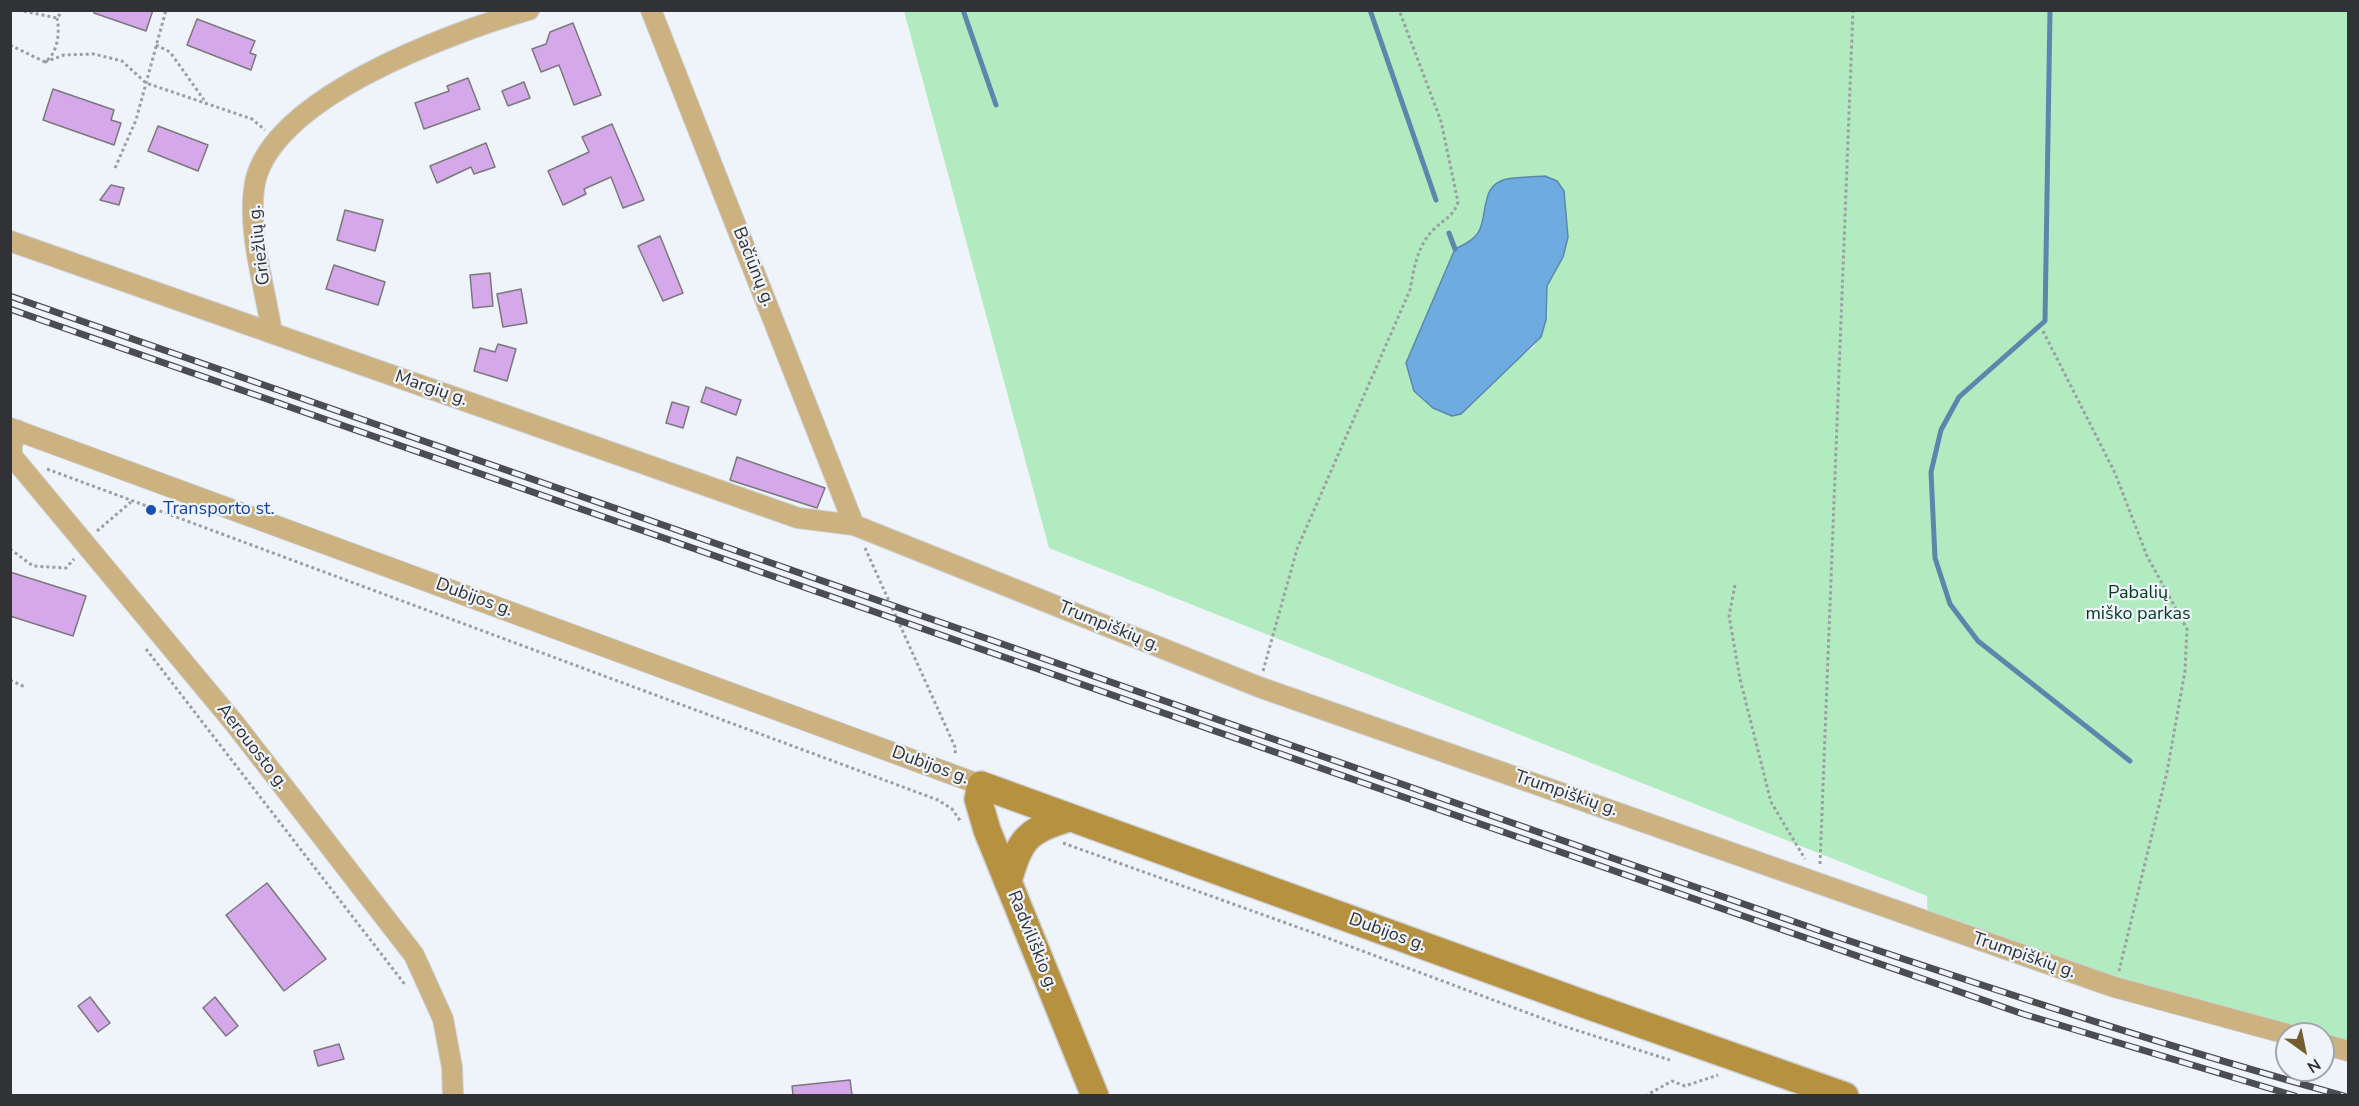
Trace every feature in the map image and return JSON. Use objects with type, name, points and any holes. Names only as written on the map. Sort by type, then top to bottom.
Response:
[{"type":"main road","name":"Dubijos g.","points":[[981,785],[1587,1005],[1845,1095]]},
{"type":"main road","name":"Radviliškio g.","points":[[981,785],[978,799],[987,830],[1095,1095]]},
{"type":"main road","points":[[1008,882],[1016,852],[1032,832],[1043,825],[1069,818]]},
{"type":"street","points":[[276,139],[344,86],[383,65],[423,48],[529,10]]},
{"type":"street","name":"Bačiūnų g.","points":[[651,10],[854,525]]},
{"type":"street","name":"Griežlių g.","points":[[272,333],[255,229],[254,188],[262,158],[276,139]]},
{"type":"street","name":"Margių g.","points":[[10,241],[798,518],[854,525]]},
{"type":"street","name":"Aerouosto g.","points":[[14,429],[12,456],[235,724],[414,955],[443,1019],[452,1068],[453,1095]]},
{"type":"street","name":"Dubijos g.","points":[[14,429],[981,785]]},
{"type":"street","name":"Trumpiškių g.","points":[[854,525],[1259,687],[2114,987],[2275,1031]]},
{"type":"path","points":[[18,10],[57,18]]},
{"type":"path","points":[[45,62],[51,58],[60,32],[57,18],[63,10]]},
{"type":"path","points":[[115,168],[136,120],[166,10]]},
{"type":"path","points":[[1259,687],[1297,549],[1410,290],[1417,253],[1433,230],[1454,214],[1458,202],[1441,121],[1399,10]]},
{"type":"path","points":[[1819,882],[1853,10]]},
{"type":"path","points":[[156,44],[170,52],[205,101]]},
{"type":"path","points":[[10,45],[45,62],[64,55],[94,54],[122,61],[146,83],[205,101],[252,119],[276,139]]},
{"type":"path","points":[[2043,331],[2115,473],[2147,556],[2187,629],[2185,671],[2167,772],[2114,987]]},
{"type":"path","points":[[45,468],[131,502],[938,800],[952,809],[965,830],[987,830]]},
{"type":"path","points":[[85,542],[131,502]]},
{"type":"path","points":[[854,525],[956,749],[938,800]]},
{"type":"path","points":[[10,549],[33,566],[66,568]]},
{"type":"path","points":[[1735,585],[1729,616],[1740,679],[1771,802],[1819,882]]},
{"type":"path","points":[[142,644],[413,995]]},
{"type":"path","points":[[10,680],[25,687]]},
{"type":"path","points":[[1032,832],[1325,937],[1560,1025],[1673,1061]]},
{"type":"path","points":[[1645,1095],[1672,1081],[1685,1086],[1718,1075],[1707,1071]]},
{"type":"green space","name":"Pabalių miško parkas","points":[[904,11],[2348,11],[2348,1051],[2335,1047],[2335,1022],[2275,1022],[2275,1030],[1928,923],[1927,896],[1049,548]],"holes":[[[1506,179],[1563,257],[1547,286],[1546,320],[1534,347],[1512,363],[1455,249],[1471,240],[1479,232],[1490,191]]]},
{"type":"water","points":[[1545,176],[1557,181],[1564,191],[1568,237],[1563,257],[1547,286],[1546,320],[1541,337],[1461,414],[1452,416],[1433,408],[1414,391],[1406,363],[1455,249],[1470,241],[1478,233],[1489,192],[1499,182],[1507,179]]},
{"type":"building","points":[[94,10],[153,10],[146,31],[94,13]]},
{"type":"building","points":[[197,19],[255,41],[250,53],[256,55],[251,70],[187,45]]},
{"type":"building","points":[[573,23],[601,95],[574,105],[559,65],[541,72],[532,49],[546,44],[550,32]]},
{"type":"building","points":[[468,78],[480,109],[424,129],[415,103],[449,91],[447,86]]},
{"type":"building","points":[[524,82],[530,98],[508,106],[502,91]]},
{"type":"building","points":[[53,89],[114,110],[111,120],[121,123],[114,145],[43,120]]},
{"type":"building","points":[[612,124],[644,200],[623,208],[611,177],[584,189],[586,194],[563,205],[548,171],[589,152],[582,137]]},
{"type":"building","points":[[158,126],[208,145],[198,171],[148,151]]},
{"type":"building","points":[[486,143],[495,167],[474,174],[471,167],[437,183],[430,166]]},
{"type":"building","points":[[111,185],[124,188],[119,205],[100,200]]},
{"type":"building","points":[[345,210],[383,220],[375,251],[337,240]]},
{"type":"building","points":[[660,236],[683,293],[663,301],[638,246]]},
{"type":"building","points":[[334,265],[385,282],[378,305],[326,289]]},
{"type":"building","points":[[490,273],[493,306],[473,308],[470,275]]},
{"type":"building","points":[[521,289],[527,323],[503,327],[497,294]]},
{"type":"building","points":[[498,344],[516,349],[507,381],[474,371],[480,348],[495,352]]},
{"type":"building","points":[[706,387],[741,400],[736,415],[701,402]]},
{"type":"building","points":[[672,402],[689,407],[683,428],[666,423]]},
{"type":"building","points":[[737,457],[825,488],[817,508],[730,480]]},
{"type":"building","points":[[10,572],[86,596],[73,636],[10,616]]},
{"type":"building","points":[[267,883],[326,959],[284,991],[226,915]]},
{"type":"building","points":[[90,997],[110,1023],[98,1032],[78,1006]]},
{"type":"building","points":[[215,997],[238,1026],[226,1036],[203,1008]]},
{"type":"building","points":[[339,1044],[344,1059],[318,1066],[314,1051]]},
{"type":"building","points":[[850,1080],[852,1095],[793,1095],[792,1086]]},
{"type":"waterway","points":[[963,10],[996,105]]},
{"type":"waterway","points":[[1370,10],[1436,200]]},
{"type":"waterway","points":[[2050,10],[2045,321],[1959,397],[1941,430],[1931,472],[1935,558],[1950,604],[1978,641],[2130,761]]},
{"type":"waterway","points":[[1449,233],[1455,249]]},
{"type":"railway","points":[[10,296],[1832,935],[2086,1019],[2344,1096]]},
{"type":"railway","points":[[10,309],[2023,1014],[2295,1096]]},
{"type":"place","name":"Transporto st.","points":[[151,510]]}]
